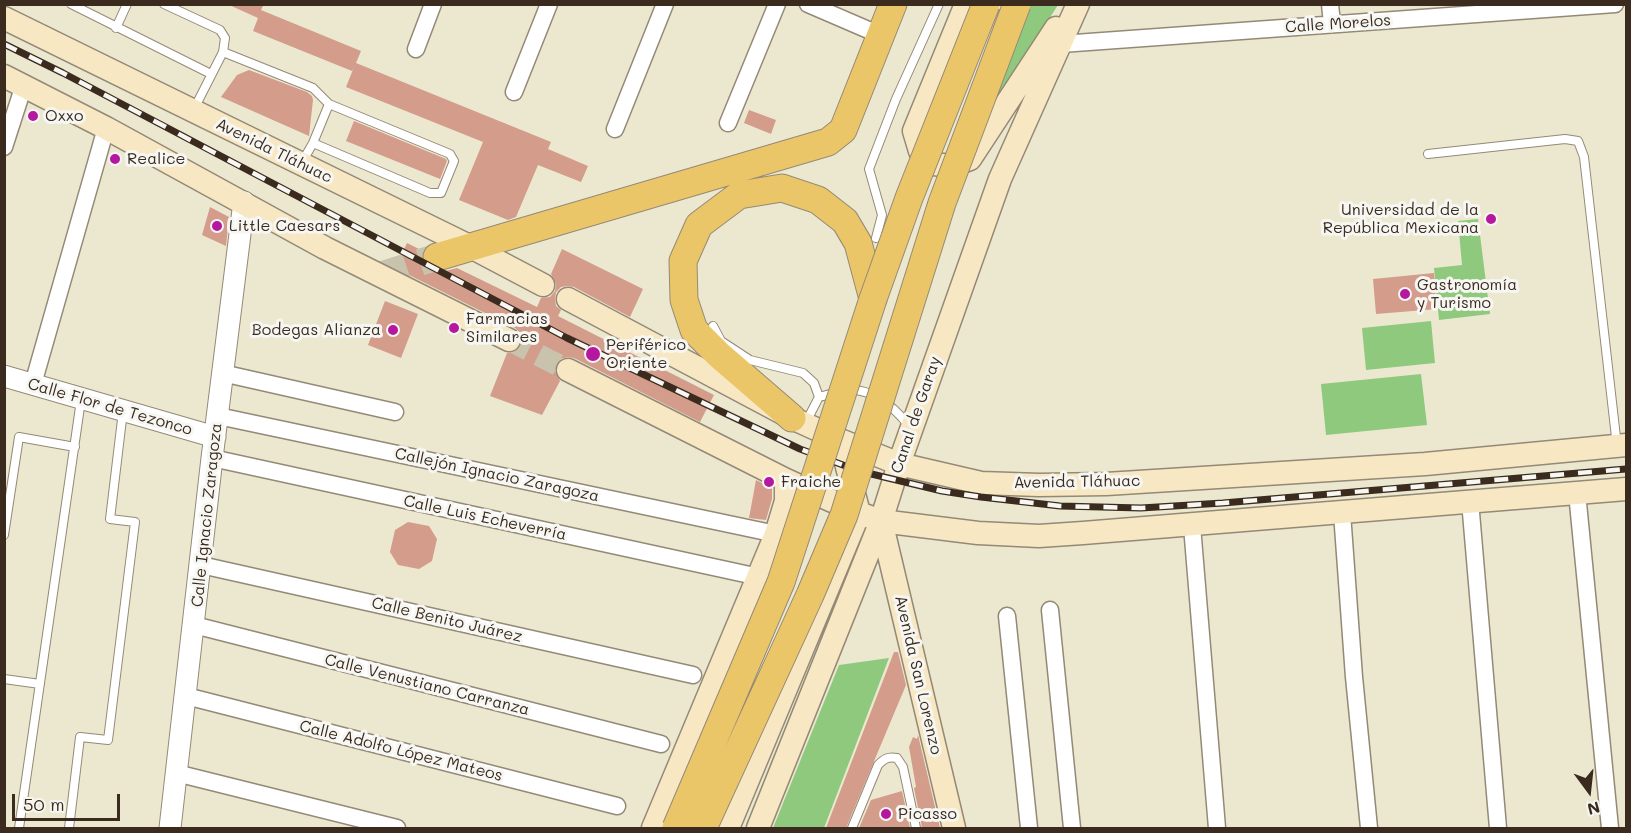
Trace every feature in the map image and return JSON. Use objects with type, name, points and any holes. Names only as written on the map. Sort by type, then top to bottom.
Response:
[{"type":"highway","points":[[437,257],[828,142],[843,130],[893,4]]},
{"type":"highway","points":[[676,828],[781,582],[873,299],[909,198],[986,4]]},
{"type":"highway","points":[[703,828],[810,595],[844,515],[942,203],[1017,4]]},
{"type":"highway","points":[[798,421],[719,355],[694,330],[684,300],[683,261],[699,225],[739,195],[782,188],[818,200],[845,222],[858,243],[873,299]]},
{"type":"main road","points":[[966,4],[914,131],[920,151],[934,164],[951,166],[970,159],[1071,4]]},
{"type":"main road","name":"Canal de Garay","points":[[758,828],[881,521],[898,464],[1000,179],[1078,4]]},
{"type":"main road","name":"Avenida Tláhuac","points":[[4,18],[470,246],[543,285]]},
{"type":"main road","points":[[14,80],[244,202],[325,248],[509,340]]},
{"type":"main road","name":"Avenida Tláhuac","points":[[568,299],[798,421],[840,440],[898,464],[981,483],[1106,484],[1425,464],[1622,446]]},
{"type":"main road","points":[[568,370],[786,480],[859,513],[881,521],[978,533],[1039,536],[1192,526],[1626,489]]},
{"type":"main road","points":[[728,828],[859,513],[840,440]]},
{"type":"main road","points":[[653,828],[776,534],[786,501],[786,480]]},
{"type":"main road","name":"Avenida San Lorenzo","points":[[881,521],[954,828]]},
{"type":"main road","points":[[756,584],[787,584],[806,595],[814,622]]},
{"type":"street","points":[[416,49],[433,4]]},
{"type":"street","points":[[514,92],[549,4]]},
{"type":"street","points":[[615,129],[665,4]]},
{"type":"street","points":[[728,123],[777,4]]},
{"type":"street","points":[[808,4],[880,35]]},
{"type":"street","points":[[1330,4],[1332,24]]},
{"type":"street","name":"Calle Morelos","points":[[1060,44],[1332,24],[1440,10],[1615,4]]},
{"type":"street","points":[[4,147],[14,80]]},
{"type":"street","points":[[33,384],[106,128]]},
{"type":"street","name":"Calle Ignacio Zaragoza","points":[[170,828],[213,448],[244,202]]},
{"type":"street","points":[[222,373],[395,412]]},
{"type":"street","name":"Calle Flor de Tezonco","points":[[4,376],[123,411],[213,448]]},
{"type":"street","name":"Callejón Ignacio Zaragoza","points":[[218,416],[776,534]]},
{"type":"street","name":"Calle Luis Echeverría","points":[[213,448],[756,584]]},
{"type":"street","points":[[1577,493],[1610,828]]},
{"type":"street","points":[[1470,501],[1498,828]]},
{"type":"street","points":[[1342,513],[1354,677],[1369,828]]},
{"type":"street","points":[[1192,526],[1217,828]]},
{"type":"street","name":"Calle Benito Juárez","points":[[201,565],[693,675]]},
{"type":"street","points":[[1050,610],[1072,828]]},
{"type":"street","points":[[1006,616],[1029,828]]},
{"type":"street","name":"Calle Venustiano Carranza","points":[[194,625],[661,744]]},
{"type":"street","name":"Calle Adolfo López Mateos","points":[[186,696],[617,806]]},
{"type":"street","points":[[176,773],[397,828]]},
{"type":"lane","points":[[71,4],[211,74]]},
{"type":"lane","points":[[116,28],[127,4]]},
{"type":"lane","points":[[164,4],[220,30],[225,39],[223,52],[193,111]]},
{"type":"lane","points":[[876,238],[882,215],[869,169],[896,99],[939,4]]},
{"type":"lane","points":[[223,52],[313,88],[329,104],[450,154],[454,161],[441,193],[430,193],[313,143]]},
{"type":"lane","points":[[301,164],[313,143],[329,104]]},
{"type":"lane","points":[[1428,154],[1565,139],[1578,141],[1584,157],[1622,446]]},
{"type":"lane","points":[[713,326],[721,341],[750,360],[803,374],[814,383],[819,397]]},
{"type":"lane","points":[[798,421],[819,397],[848,390],[873,395],[895,408],[911,428]]},
{"type":"lane","points":[[19,828],[82,399]]},
{"type":"lane","points":[[69,828],[80,737],[108,740],[135,522],[110,519],[123,411]]},
{"type":"lane","points":[[4,535],[19,437],[75,447]]},
{"type":"lane","points":[[4,679],[40,684]]},
{"type":"lane","points":[[852,828],[878,765],[891,757],[897,758],[903,767],[916,828]]},
{"type":"green space","points":[[1026,5],[1058,5],[976,133]]},
{"type":"green space","points":[[1478,219],[1490,314],[1439,320],[1434,268],[1462,265],[1458,221]]},
{"type":"green space","points":[[1431,321],[1435,363],[1366,370],[1362,328]]},
{"type":"green space","points":[[1421,374],[1427,425],[1326,435],[1321,384]]},
{"type":"green space","points":[[889,658],[824,828],[773,828],[839,665]]},
{"type":"building","points":[[227,4],[264,4],[261,10],[361,51],[356,63],[551,142],[548,149],[588,166],[581,182],[538,165],[516,217],[508,220],[459,200],[483,142],[346,87],[354,67],[352,71],[253,31],[258,18]]},
{"type":"building","points":[[249,70],[312,96],[309,136],[221,97],[237,75]]},
{"type":"building","points":[[749,110],[776,120],[771,134],[744,123]]},
{"type":"building","points":[[354,121],[446,159],[440,179],[346,141]]},
{"type":"building","name":"Little Caesars","points":[[210,207],[229,217],[226,246],[202,235]]},
{"type":"building","points":[[407,243],[423,251],[422,262],[427,269],[433,272],[457,268],[537,307],[541,298],[550,297],[555,291],[556,284],[551,274],[562,249],[643,289],[630,317],[574,287],[561,287],[556,292],[555,299],[556,306],[561,310],[558,316],[714,395],[700,422],[568,357],[560,359],[556,364],[555,371],[560,381],[542,415],[490,396],[507,353],[516,352],[521,345],[521,333],[395,268]]},
{"type":"building","name":"Gastronomía y Turismo","points":[[1434,273],[1437,309],[1376,314],[1373,279]]},
{"type":"building","name":"Bodegas Alianza","points":[[385,301],[418,314],[401,358],[368,345]]},
{"type":"building","points":[[756,480],[772,488],[772,499],[766,520],[749,518]]},
{"type":"building","points":[[408,522],[429,526],[437,539],[432,561],[419,569],[398,565],[390,552],[395,530]]},
{"type":"building","points":[[894,652],[898,652],[906,685],[846,828],[826,828]]},
{"type":"building","points":[[918,735],[940,828],[922,828],[909,747],[913,737],[917,739]]},
{"type":"building","name":"Picasso","points":[[902,791],[910,828],[859,828],[871,800]]},
{"type":"tunnel","points":[[381,275],[437,257]]},
{"type":"tunnel","points":[[509,340],[568,370]]},
{"type":"railway","points":[[4,44],[567,338],[800,449],[859,471],[942,491],[981,497],[1060,506],[1141,508],[1626,469]]},
{"type":"place","name":"Oxxo","points":[[33,116]]},
{"type":"place","name":"Realice","points":[[115,159]]},
{"type":"place","name":"Universidad de la República Mexicana","points":[[1491,219]]},
{"type":"place","name":"Little Caesars","points":[[217,226]]},
{"type":"place","name":"Gastronomía y Turismo","points":[[1405,294]]},
{"type":"place","name":"Farmacias Similares","points":[[454,328]]},
{"type":"place","name":"Bodegas Alianza","points":[[393,330]]},
{"type":"place","name":"Periférico Oriente","points":[[593,354]]},
{"type":"place","name":"Fraiche","points":[[769,482]]},
{"type":"place","name":"Picasso","points":[[886,814]]}]
